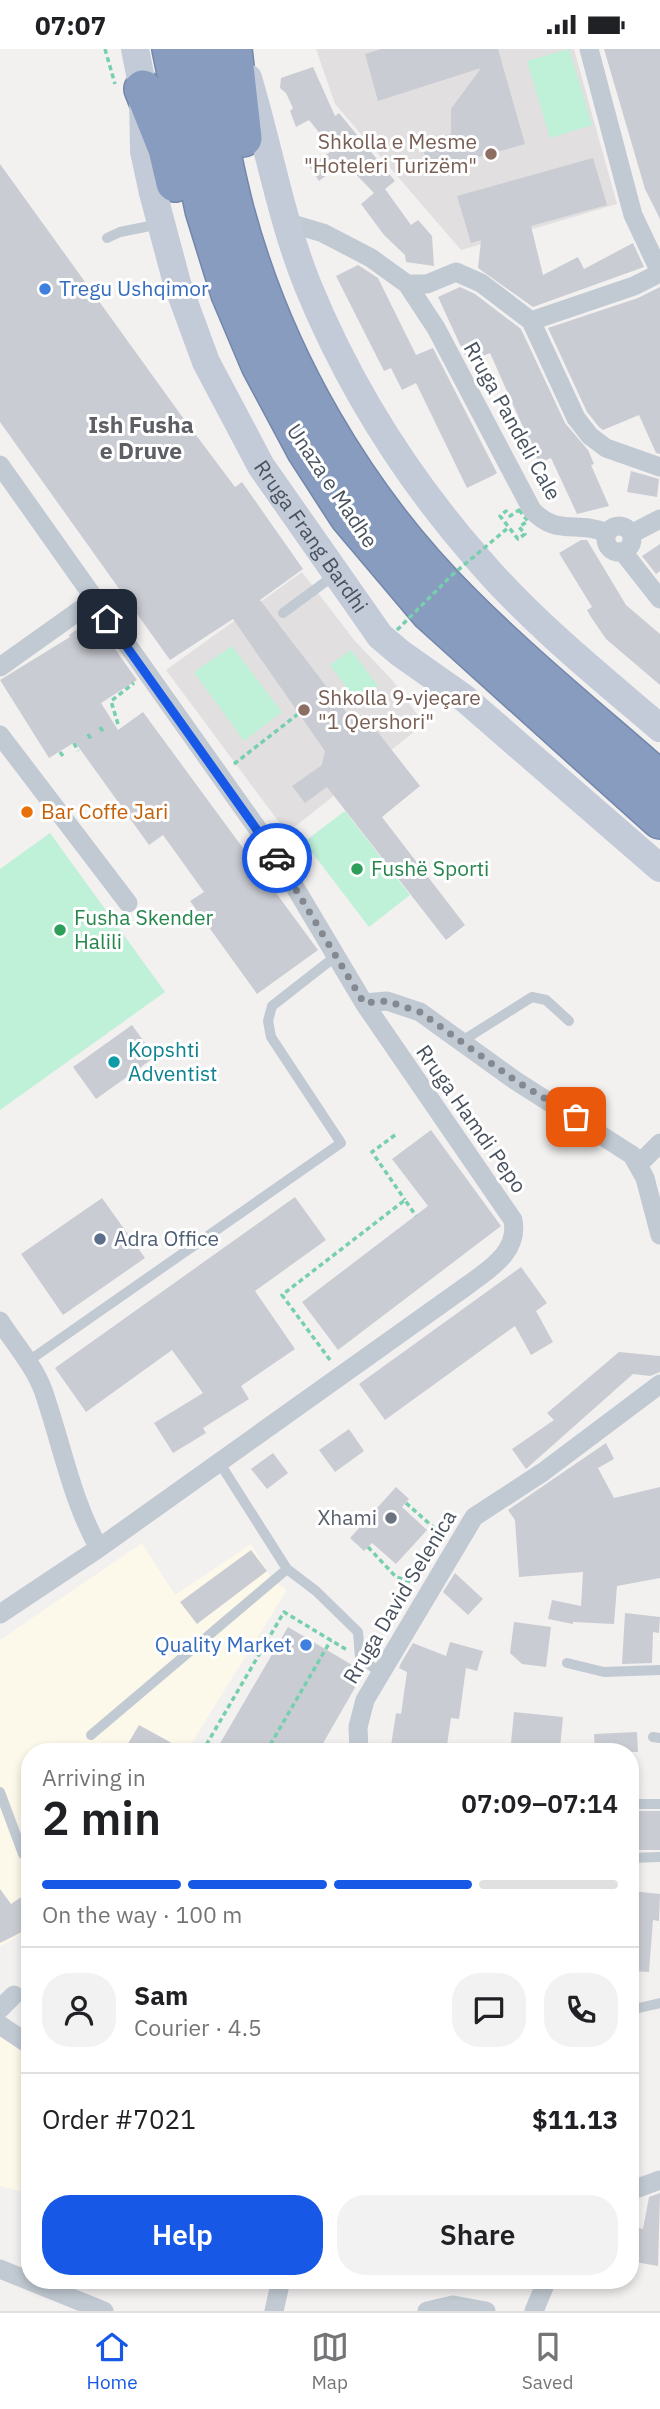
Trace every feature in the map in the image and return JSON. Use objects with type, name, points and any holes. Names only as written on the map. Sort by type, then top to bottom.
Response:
[{"type":"highway","name":"Unaza e Madhe","points":[[171,49],[235,211],[264,296],[297,372],[365,486],[388,519],[462,604],[644,780],[660,820]]},
{"type":"highway","name":"Unaza e Madhe","points":[[201,125],[202,49]]},
{"type":"highway","points":[[136,61],[167,149],[196,263],[223,338],[268,432],[316,507],[402,610],[583,772],[644,780],[634,737],[493,608],[435,544],[386,478],[341,405],[303,329],[264,227],[244,142],[234,49]]},
{"type":"main road","points":[[234,49],[262,127],[286,222],[308,287],[353,380],[390,444],[432,502],[503,586],[660,728]]},
{"type":"main road","name":"Rruga Frang Bardhi","points":[[136,61],[144,151],[160,224],[191,324],[237,424],[268,477],[380,636],[464,698],[660,867]]},
{"type":"street","points":[[531,321],[634,286],[660,273],[633,215],[589,49]]},
{"type":"street","points":[[286,222],[323,233],[371,258],[407,284],[428,284],[456,272],[467,275],[531,321],[576,418],[590,436],[606,448],[660,467]]},
{"type":"street","name":"Rruga Pandeli Cale","points":[[407,284],[430,319],[532,510],[544,523],[552,526],[591,526],[607,533],[606,542],[610,549],[627,543]]},
{"type":"street","name":"Rruga Hamdi Pepo","points":[[0,465],[274,852],[364,1003],[513,1220],[516,1233],[511,1248],[485,1272],[99,1548],[0,1614]]},
{"type":"street","points":[[660,519],[627,543],[660,599]]},
{"type":"street","points":[[0,667],[94,600]]},
{"type":"street","points":[[0,734],[128,903]]},
{"type":"street","points":[[364,1003],[375,1000],[404,1005],[462,1041],[516,1081],[612,1139],[639,1164],[660,1235]]},
{"type":"street","points":[[639,1164],[660,1143]]},
{"type":"street","points":[[0,1321],[41,1387],[75,1486],[79,1507],[99,1548]]},
{"type":"street","name":"Rruga David Selenica","points":[[355,1743],[359,1714],[474,1517],[543,1472],[660,1384]]},
{"type":"street","points":[[0,2025],[21,2039]]},
{"type":"street","points":[[639,2188],[660,2180]]},
{"type":"street","points":[[0,2269],[21,2280]]},
{"type":"street","points":[[40,2289],[76,2307],[104,2311]]},
{"type":"street","points":[[274,2311],[279,2289]]},
{"type":"street","points":[[534,2311],[543,2289]]},
{"type":"street","points":[[427,2311],[453,2305],[486,2311]]},
{"type":"lane","points":[[107,238],[120,232],[160,224]]},
{"type":"lane","points":[[283,613],[337,573]]},
{"type":"lane","points":[[27,1362],[341,1143],[271,1037],[268,1021],[272,1006],[336,956]]},
{"type":"lane","points":[[462,1041],[531,997],[546,1000],[569,1021]]},
{"type":"lane","points":[[219,1462],[288,1569],[316,1591],[358,1632],[360,1658],[381,1673]]},
{"type":"lane","points":[[91,1735],[288,1569]]},
{"type":"lane","points":[[567,1663],[604,1672],[660,1670]]},
{"type":"lane","points":[[0,1792],[21,1849]]},
{"type":"lane","points":[[639,1804],[660,1804]]},
{"type":"lane","points":[[639,1858],[660,1857]]},
{"type":"lane","points":[[639,2008],[660,2003]]},
{"type":"path","points":[[519,510],[510,516],[506,511],[500,516],[518,539],[525,534],[519,527],[528,520]]},
{"type":"path","points":[[397,630],[452,576],[509,527]]},
{"type":"path","points":[[481,537],[492,549]]},
{"type":"path","points":[[118,724],[111,701],[126,688]]},
{"type":"path","points":[[235,763],[298,714]]},
{"type":"path","points":[[100,727],[104,733]]},
{"type":"path","points":[[88,734],[92,741]]},
{"type":"path","points":[[74,743],[78,751]]},
{"type":"path","points":[[60,752],[65,759]]},
{"type":"path","points":[[395,1135],[372,1152],[416,1216]]},
{"type":"path","points":[[326,1355],[282,1295],[405,1200]]},
{"type":"path","points":[[406,1503],[436,1531]]},
{"type":"path","points":[[368,1547],[396,1577],[408,1581]]},
{"type":"path","points":[[207,1743],[284,1612],[360,1658]]},
{"type":"path","points":[[271,1743],[331,1640]]},
{"type":"shaded area","name":"Shkolla e Mesme \"Hoteleri Turizëm\"","points":[[316,49],[574,49],[617,204],[461,250],[335,104]]},
{"type":"shaded area","name":"Shkolla 9-vjeçare \"1 Qershori\"","points":[[302,572],[354,640],[393,681],[424,724],[287,833],[166,670]]},
{"type":"shaded area","points":[[142,1543],[175,1595],[251,1544],[273,1581],[287,1590],[192,1743],[21,1743],[21,1934],[0,1947],[0,1640]]},
{"type":"shaded area","points":[[0,2031],[21,2046],[21,2192],[0,2186]]},
{"type":"green space","points":[[569,49],[592,125],[550,138],[527,61]]},
{"type":"green space","points":[[232,646],[282,712],[244,741],[194,672]]},
{"type":"green space","points":[[351,650],[378,686],[356,701],[330,665]]},
{"type":"green space","name":"Fushë Sporti","points":[[345,811],[410,895],[369,927],[304,842]]},
{"type":"green space","name":"Fusha Skender Halili","points":[[50,833],[165,992],[0,1110],[0,869]]},
{"type":"building","points":[[381,49],[498,49],[525,144],[429,171],[421,142],[451,134],[451,109],[481,68],[378,101],[365,54]]},
{"type":"building","points":[[604,49],[660,49],[660,219],[645,189]]},
{"type":"building","points":[[313,67],[335,116],[339,113],[395,181],[385,189],[411,225],[418,220],[432,236],[434,266],[406,262],[405,255],[384,235],[361,204],[374,193],[344,162],[319,181],[309,166],[333,150],[309,120],[296,127],[290,111],[293,108],[286,93],[280,88],[281,78]]},
{"type":"building","points":[[593,158],[607,205],[531,226],[543,275],[578,257],[584,269],[633,243],[644,267],[533,307],[478,268],[481,240],[471,243],[457,196]]},
{"type":"building","name":"Tregu Ushqimor","points":[[0,164],[181,415],[235,487],[242,482],[303,569],[260,600],[356,725],[366,717],[420,786],[382,817],[465,925],[446,940],[327,787],[305,803],[292,786],[322,765],[325,751],[233,619],[170,660],[0,422]]},
{"type":"building","points":[[358,265],[378,278],[416,355],[433,348],[497,473],[494,475],[467,488],[416,383],[402,390],[391,368],[384,371],[336,276]]},
{"type":"building","points":[[460,287],[475,294],[521,329],[565,423],[588,450],[594,464],[591,465],[609,506],[577,514],[551,458],[539,463],[490,353],[468,362],[438,297]]},
{"type":"building","points":[[660,287],[660,454],[656,453],[639,415],[603,430],[599,427],[587,412],[548,328],[638,298]]},
{"type":"building","points":[[631,471],[659,479],[657,497],[627,492]]},
{"type":"building","points":[[581,540],[587,540],[626,605],[660,634],[660,685],[606,639],[587,610],[592,607],[559,553]]},
{"type":"building","points":[[660,544],[660,571],[656,574],[642,556]]},
{"type":"building","points":[[93,618],[137,680],[101,703],[118,730],[143,712],[318,950],[257,994],[190,901],[204,892],[163,835],[149,845],[75,742],[49,758],[0,680],[70,637],[69,635]]},
{"type":"building","name":"Kopshti Adventist","points":[[132,1025],[155,1057],[96,1099],[73,1067]]},
{"type":"building","points":[[431,1130],[501,1226],[338,1350],[302,1302],[428,1206],[392,1159]]},
{"type":"building","points":[[295,1197],[326,1240],[255,1291],[295,1349],[241,1386],[249,1399],[203,1428],[206,1433],[173,1453],[154,1423],[203,1393],[172,1350],[86,1412],[55,1368]]},
{"type":"building","points":[[102,1198],[145,1258],[63,1315],[21,1254]]},
{"type":"building","points":[[521,1267],[547,1303],[536,1311],[553,1342],[531,1355],[515,1326],[385,1420],[359,1384]]},
{"type":"building","points":[[619,1352],[660,1356],[660,1372],[650,1376],[633,1374],[526,1469],[512,1449],[554,1420],[547,1413]]},
{"type":"building","points":[[349,1429],[364,1451],[335,1472],[319,1450]]},
{"type":"building","points":[[606,1443],[614,1459],[598,1468],[614,1498],[660,1487],[660,1578],[617,1586],[614,1624],[573,1624],[548,1619],[552,1600],[581,1606],[583,1572],[519,1577],[515,1520],[508,1510]]},
{"type":"building","points":[[273,1453],[288,1473],[267,1489],[251,1469]]},
{"type":"building","name":"Xhami","points":[[396,1487],[409,1499],[402,1507],[427,1530],[396,1564],[372,1543],[364,1551],[350,1538]]},
{"type":"building","points":[[251,1550],[267,1571],[197,1624],[180,1602]]},
{"type":"building","points":[[455,1573],[483,1599],[468,1615],[443,1592]]},
{"type":"building","points":[[625,1613],[660,1617],[659,1633],[653,1632],[652,1663],[622,1664]]},
{"type":"building","points":[[514,1622],[551,1627],[546,1667],[522,1664],[510,1653]]},
{"type":"building","points":[[288,1627],[364,1672],[323,1743],[220,1743]]},
{"type":"building","points":[[450,1642],[483,1651],[477,1671],[466,1668],[459,1719],[451,1718],[447,1743],[391,1743],[396,1713],[401,1714],[407,1672],[399,1668],[413,1643],[446,1656]]},
{"type":"building","points":[[514,1712],[563,1717],[560,1743],[511,1743]]},
{"type":"building","points":[[139,1725],[172,1743],[128,1743]]},
{"type":"building","points":[[637,1732],[638,1743],[594,1743],[594,1734]]},
{"type":"building","points":[[639,1811],[660,1811],[660,1850],[639,1850]]},
{"type":"building","points":[[0,1889],[11,1904],[21,1897],[21,1932],[0,1943]]},
{"type":"building","points":[[639,1892],[660,1894],[659,1921],[653,1920],[649,1972],[639,1971]]},
{"type":"building","points":[[660,2193],[658,2266],[639,2263],[639,2228],[643,2229],[649,2197]]},
{"type":"way so far","points":[[277,858],[364,1003],[387,1001],[420,1012],[516,1081],[576,1117]]},
{"type":"place","name":"Shkolla e Mesme \"Hoteleri Turizëm\"","points":[[491,154]]},
{"type":"place","name":"Tregu Ushqimor","points":[[45,289]]},
{"type":"place","name":"Shkolla 9-vjeçare \"1 Qershori\"","points":[[304,710]]},
{"type":"place","name":"Bar Coffe Jari","points":[[27,812]]},
{"type":"place","name":"Fushë Sporti","points":[[357,869]]},
{"type":"place","name":"Fusha Skender Halili","points":[[60,930]]},
{"type":"place","name":"Kopshti Adventist","points":[[114,1062]]},
{"type":"place","name":"Adra Office","points":[[100,1239]]},
{"type":"place","name":"Xhami","points":[[391,1518]]},
{"type":"place","name":"Quality Market","points":[[306,1645]]},
{"type":"district","name":"Ish Fusha e Druve","points":[[141,438]]},
{"type":"route","points":[[107,619],[277,858]]}]
